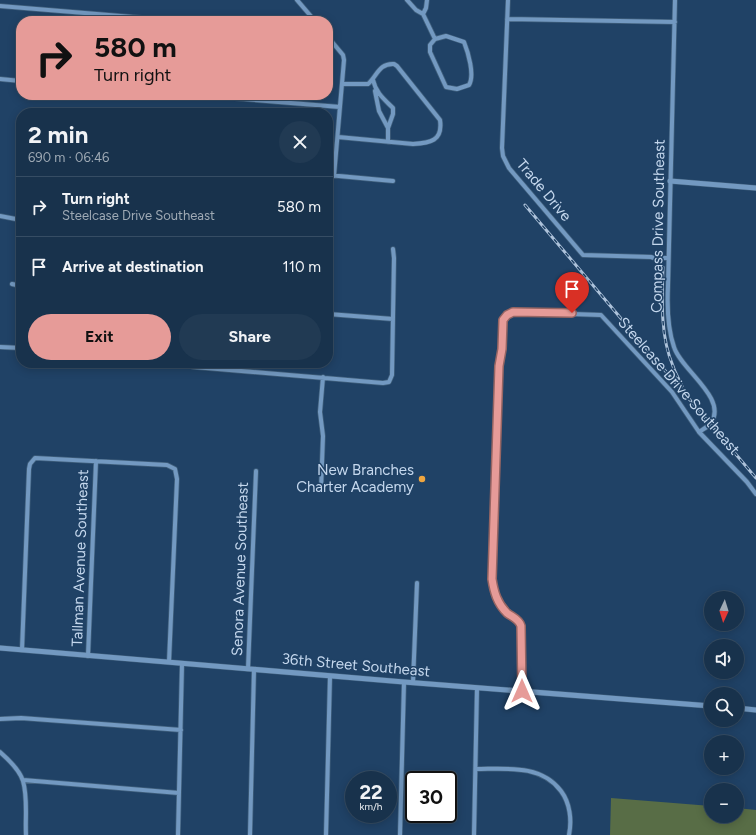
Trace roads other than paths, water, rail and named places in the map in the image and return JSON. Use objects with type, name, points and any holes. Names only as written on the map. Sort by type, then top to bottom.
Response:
[{"type":"street","points":[[297,0],[311,16]]},
{"type":"street","points":[[407,0],[416,10],[423,14],[436,39]]},
{"type":"street","points":[[423,14],[426,8],[427,0]]},
{"type":"street","name":"Trade Drive","points":[[508,0],[502,148],[503,156],[509,168],[583,255],[652,256],[654,258],[668,258]]},
{"type":"street","name":"Compass Drive Southeast","points":[[675,0],[668,258],[668,326],[674,348],[686,368],[699,380],[712,398],[715,407],[715,414],[710,424],[699,432]]},
{"type":"street","points":[[0,6],[117,16]]},
{"type":"street","points":[[507,19],[675,22]]},
{"type":"street","points":[[446,36],[464,42],[467,50],[472,80],[470,84],[457,89],[446,87],[430,52],[430,45],[436,39],[446,36]]},
{"type":"street","points":[[333,43],[343,55],[344,60],[334,176],[393,181]]},
{"type":"street","points":[[338,137],[413,144],[433,141],[439,135],[441,127],[440,120],[394,64],[385,65],[368,84],[342,84]]},
{"type":"street","points":[[0,79],[16,81]]},
{"type":"street","points":[[373,80],[379,111],[388,128]]},
{"type":"street","points":[[375,88],[380,96],[393,108],[393,114],[388,128],[388,142]]},
{"type":"street","points":[[256,100],[340,107]]},
{"type":"street","points":[[670,181],[756,188]]},
{"type":"street","points":[[0,216],[16,219]]},
{"type":"street","points":[[207,368],[383,383],[389,382],[392,375],[393,249]]},
{"type":"street","points":[[12,284],[16,285]]},
{"type":"street","name":"Steelcase Drive Southeast","points":[[522,691],[520,622],[508,614],[502,607],[496,597],[492,579],[499,366],[502,349],[503,320],[507,315],[513,312],[601,315],[672,392],[699,432],[742,476],[756,494]]},
{"type":"street","points":[[333,314],[393,319]]},
{"type":"street","points":[[0,347],[16,348]]},
{"type":"street","points":[[321,490],[323,436],[320,412],[323,377]]},
{"type":"street","points":[[22,650],[29,469],[34,458],[167,465],[175,469],[177,478],[169,662]]},
{"type":"street","name":"Tallman Avenue Southeast","points":[[88,656],[96,461]]},
{"type":"street","name":"Senora Avenue Southeast","points":[[248,668],[256,471]]},
{"type":"street","points":[[413,682],[417,583]]},
{"type":"street","name":"36th Street Southeast","points":[[0,648],[704,705]]},
{"type":"street","points":[[178,835],[182,664]]},
{"type":"street","name":"Senora Avenue Southeast","points":[[250,835],[254,669]]},
{"type":"street","points":[[326,835],[330,676]]},
{"type":"street","points":[[400,835],[404,682]]},
{"type":"street","points":[[474,835],[478,688]]},
{"type":"street","points":[[744,709],[756,710]]},
{"type":"street","points":[[0,719],[21,718],[181,730]]},
{"type":"street","points":[[0,752],[23,780],[26,835]]},
{"type":"street","points":[[476,769],[526,770],[547,777],[556,784],[566,797],[569,806],[569,835]]},
{"type":"street","points":[[23,780],[179,793]]},
{"type":"railway","points":[[525,205],[756,478]]},
{"type":"railway","points":[[663,267],[662,292],[664,330],[669,354],[682,386]]},
{"type":"place","name":"New Branches Charter Academy","points":[[422,479]]}]
